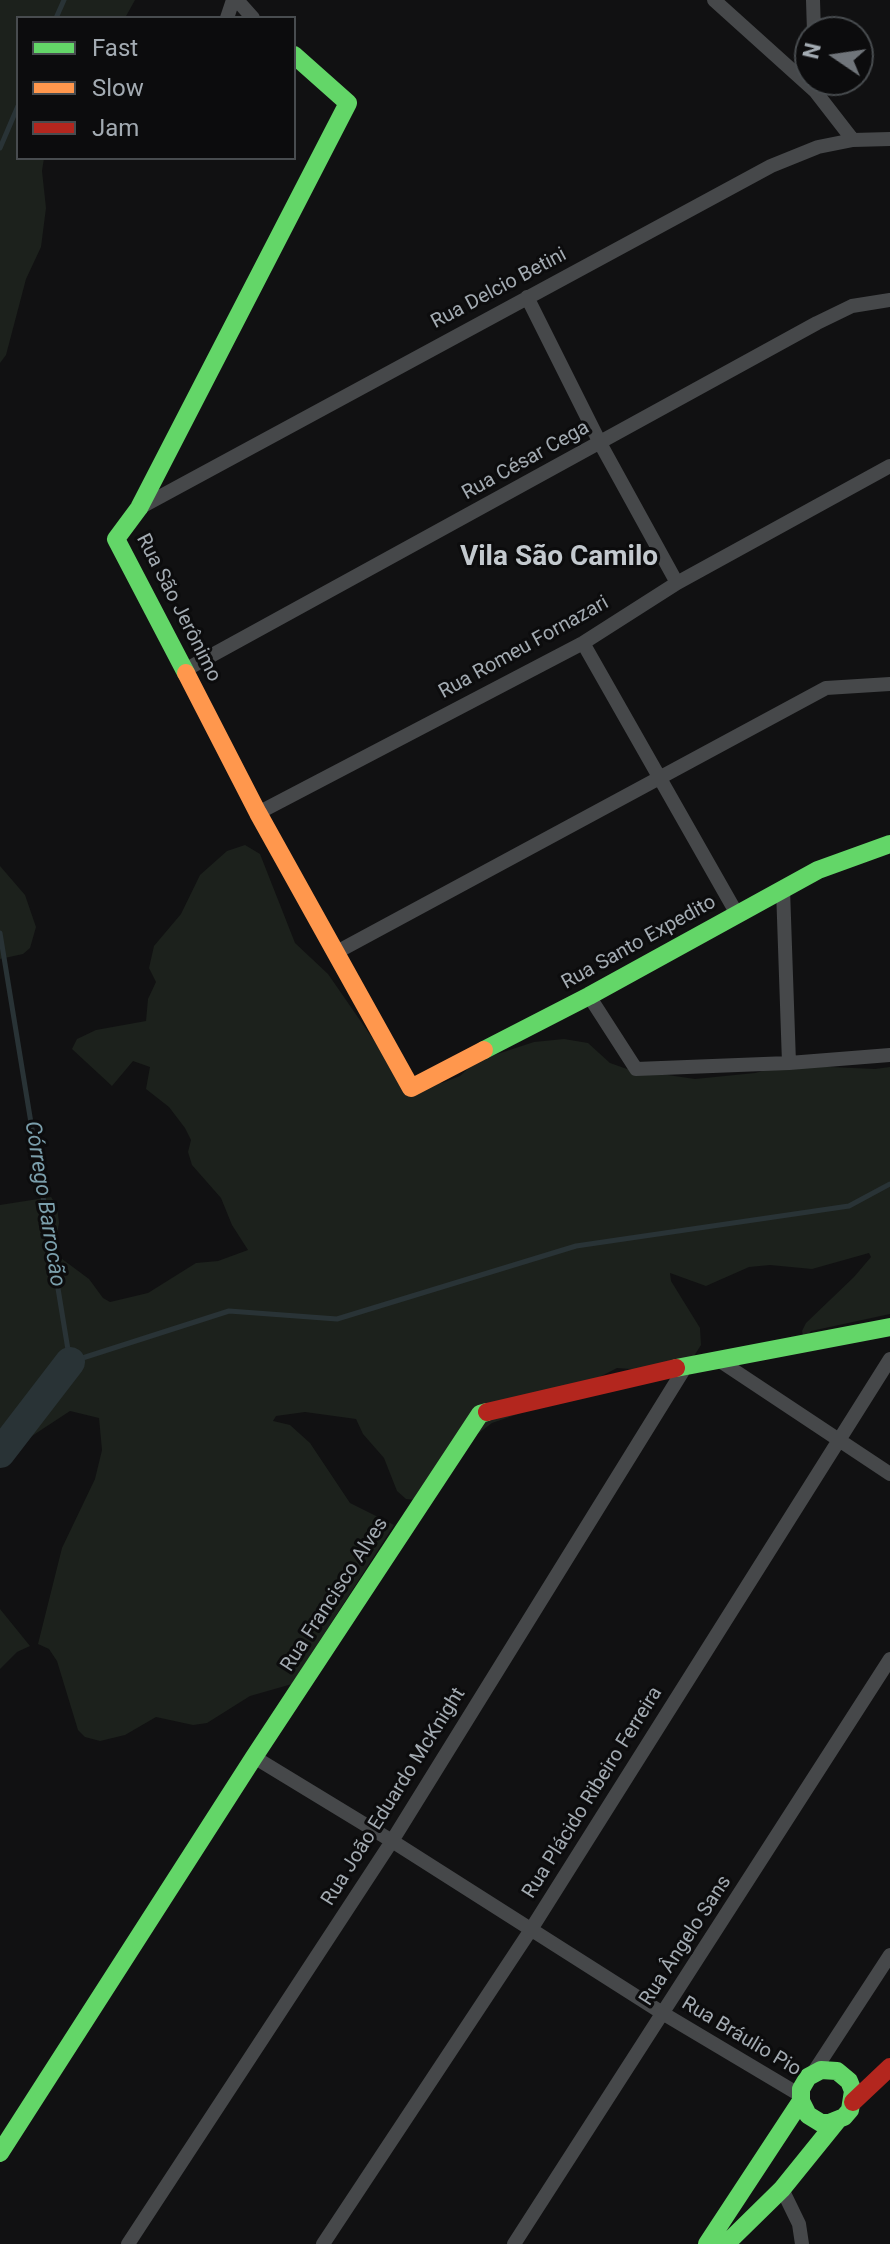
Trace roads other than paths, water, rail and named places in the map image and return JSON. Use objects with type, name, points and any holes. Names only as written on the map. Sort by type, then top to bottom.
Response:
[{"type":"street","points":[[235,0],[251,16]]},
{"type":"street","points":[[714,0],[794,68]]},
{"type":"street","name":"Rua São Jerônimo","points":[[296,57],[348,103],[139,508],[116,539],[258,813],[411,1088]]},
{"type":"street","points":[[822,96],[853,140]]},
{"type":"street","name":"Rua Delcio Betini","points":[[139,508],[771,166],[818,147],[853,140],[890,139]]},
{"type":"street","points":[[527,297],[600,443],[677,583]]},
{"type":"street","name":"Rua César Cega","points":[[185,670],[817,323],[852,306],[890,300]]},
{"type":"street","name":"Rua Romeu Fornazari","points":[[258,813],[583,643],[677,583],[890,466]]},
{"type":"street","points":[[583,643],[737,914]]},
{"type":"street","points":[[335,953],[826,688],[890,684]]},
{"type":"street","name":"Rua Santo Expedito","points":[[411,1088],[589,996],[818,870],[890,844]]},
{"type":"street","points":[[783,889],[789,1063]]},
{"type":"street","points":[[589,996],[636,1069],[789,1063],[890,1055]]},
{"type":"street","name":"Rua Francisco Alves","points":[[0,2153],[254,1757],[480,1414],[686,1366],[890,1327]]},
{"type":"street","name":"Rua Plácido Ribeiro Ferreira","points":[[323,2244],[530,1931],[890,1359]]},
{"type":"street","points":[[720,1361],[890,1474]]},
{"type":"street","name":"Rua João Eduardo McKnight","points":[[128,2244],[392,1841],[686,1366]]},
{"type":"street","name":"Rua Ângelo Sans","points":[[514,2244],[890,1659]]},
{"type":"street","name":"Rua Bráulio Pio","points":[[254,1757],[800,2098]]},
{"type":"street","points":[[707,2244],[800,2098],[804,2083],[890,1955]]},
{"type":"street","points":[[838,2036],[843,2076],[853,2091],[853,2102]]},
{"type":"street","points":[[813,2073],[821,2070],[843,2076],[890,2057]]},
{"type":"street","points":[[726,2244],[782,2189],[837,2121],[844,2117],[853,2102],[890,2067]]},
{"type":"street","points":[[800,2098],[814,2120],[821,2123],[837,2121]]},
{"type":"street","points":[[765,2153],[769,2173],[782,2189],[799,2224],[802,2244]]},
{"type":"waterway","name":"Córrego Barrocão","points":[[57,16],[64,0]]},
{"type":"waterway","name":"Córrego Barrocão","points":[[0,148],[16,111]]},
{"type":"waterway","points":[[0,933],[70,1362],[229,1311],[337,1319],[576,1246],[849,1206],[890,1184]]},
{"type":"waterway","name":"Córrego Barrocão","points":[[0,1453],[70,1362]]},
{"type":"district","name":"Vila São Camilo","points":[[559,558]]}]
